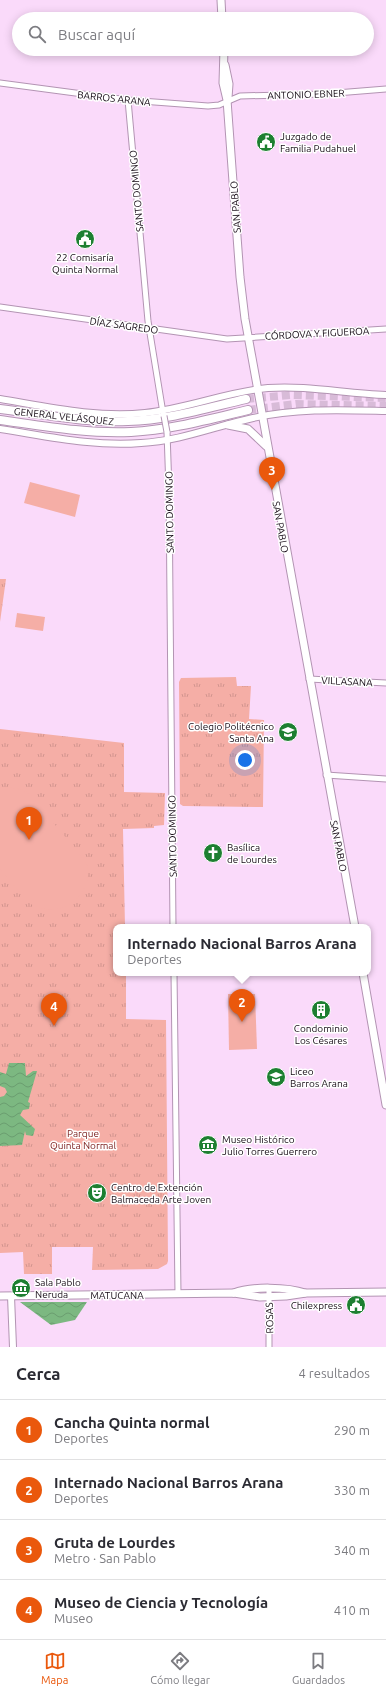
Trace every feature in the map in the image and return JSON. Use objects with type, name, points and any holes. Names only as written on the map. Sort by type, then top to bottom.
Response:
[{"type":"highway","name":"GENERAL VELÁSQUEZ","points":[[0,409],[88,420],[128,421],[166,417],[246,399]]},
{"type":"highway","name":"GENERAL VELÁSQUEZ","points":[[0,420],[79,431],[131,432],[158,430],[248,410]]},
{"type":"main road","points":[[221,0],[222,12]]},
{"type":"main road","name":"SAN PABLO","points":[[224,56],[229,84],[227,100],[240,277],[248,338],[256,390],[262,416],[353,924]]},
{"type":"main road","points":[[0,399],[106,414],[130,414],[163,413],[256,390],[294,388],[386,395]]},
{"type":"main road","points":[[0,429],[102,443],[129,444],[168,440],[262,416],[316,410],[386,411]]},
{"type":"main road","points":[[228,425],[248,429],[267,447]]},
{"type":"main road","points":[[364,976],[386,1105]]},
{"type":"main road","name":"MATUCANA","points":[[0,1296],[386,1292]]},
{"type":"main road","points":[[11,1296],[13,1347]]},
{"type":"street","name":"BARROS ARANA","points":[[0,83],[128,100],[208,106],[219,105],[227,100]]},
{"type":"street","name":"ANTONIO EBNER","points":[[227,100],[240,96],[324,94],[386,89]]},
{"type":"street","name":"SANTO DOMINGO","points":[[128,100],[137,211],[149,328],[168,440],[173,924]]},
{"type":"street","name":"DÍAZ SAGREDO","points":[[0,307],[227,339],[248,338]]},
{"type":"street","name":"CÓRDOVA Y FIGUEROA","points":[[248,338],[266,335],[386,329]]},
{"type":"street","name":"VILLASANA","points":[[309,679],[386,683]]},
{"type":"street","points":[[326,775],[386,778]]},
{"type":"street","points":[[174,976],[178,1294]]},
{"type":"street","name":"ROSAS","points":[[269,1293],[269,1347]]},
{"type":"green space","points":[[30,482],[80,495],[75,517],[24,503]]},
{"type":"green space","points":[[0,579],[6,579],[0,622]]},
{"type":"green space","points":[[17,613],[45,617],[43,631],[15,627]]},
{"type":"green space","points":[[236,677],[237,686],[251,686],[249,719],[264,720],[263,807],[183,806],[180,804],[179,682],[181,678]]},
{"type":"green space","name":"Parque Quinta Normal","points":[[0,729],[124,743],[124,792],[165,793],[164,825],[154,826],[154,828],[123,829],[125,924],[113,924],[113,976],[126,976],[126,1019],[166,1020],[168,1261],[167,1264],[158,1269],[92,1270],[93,1247],[52,1247],[52,1274],[24,1274],[23,1252],[0,1253]]},
{"type":"green space","points":[[9,787],[23,790],[31,795],[87,865],[87,883],[77,899],[67,906],[52,910],[38,907],[29,903],[0,869],[0,788]]},
{"type":"green space","points":[[228,994],[255,994],[257,1049],[229,1050]]},
{"type":"water","points":[[9,1063],[25,1063],[26,1076],[33,1071],[37,1071],[28,1102],[30,1103],[29,1109],[23,1110],[20,1115],[35,1129],[33,1136],[26,1135],[25,1131],[22,1145],[0,1146],[0,1097],[4,1096],[7,1092],[5,1088],[0,1086],[0,1072],[6,1074]]},
{"type":"water","points":[[20,1302],[87,1302],[75,1320],[51,1325]]},
{"type":"tunnel","points":[[246,399],[291,395],[386,398]]},
{"type":"tunnel","points":[[248,410],[296,404],[386,406]]},
{"type":"place","name":"Juzgado de Familia Pudahuel","points":[[266,142]]},
{"type":"place","name":"22 Comisaría Quinta Normal","points":[[85,239]]},
{"type":"place","name":"Gruta de Lourdes","points":[[272,490]]},
{"type":"place","name":"Colegio Politécnico Santa Ana","points":[[288,732]]},
{"type":"place","name":"Cancha Quinta normal","points":[[29,840]]},
{"type":"place","name":"Basílica de Lourdes","points":[[213,853]]},
{"type":"place","name":"Condominio Los Césares","points":[[321,1010]]},
{"type":"place","name":"Internado Nacional Barros Arana","points":[[242,1022]]},
{"type":"place","name":"Museo de Ciencia y Tecnología","points":[[54,1026]]},
{"type":"place","name":"Liceo Barros Arana","points":[[276,1077]]},
{"type":"place","name":"Museo Histórico Julio Torres Guerrero","points":[[208,1145]]},
{"type":"place","name":"Centro de Extención Balmaceda Arte Joven","points":[[97,1193]]},
{"type":"place","name":"Sala Pablo Neruda","points":[[21,1288]]},
{"type":"place","name":"Chilexpress","points":[[356,1305]]}]
